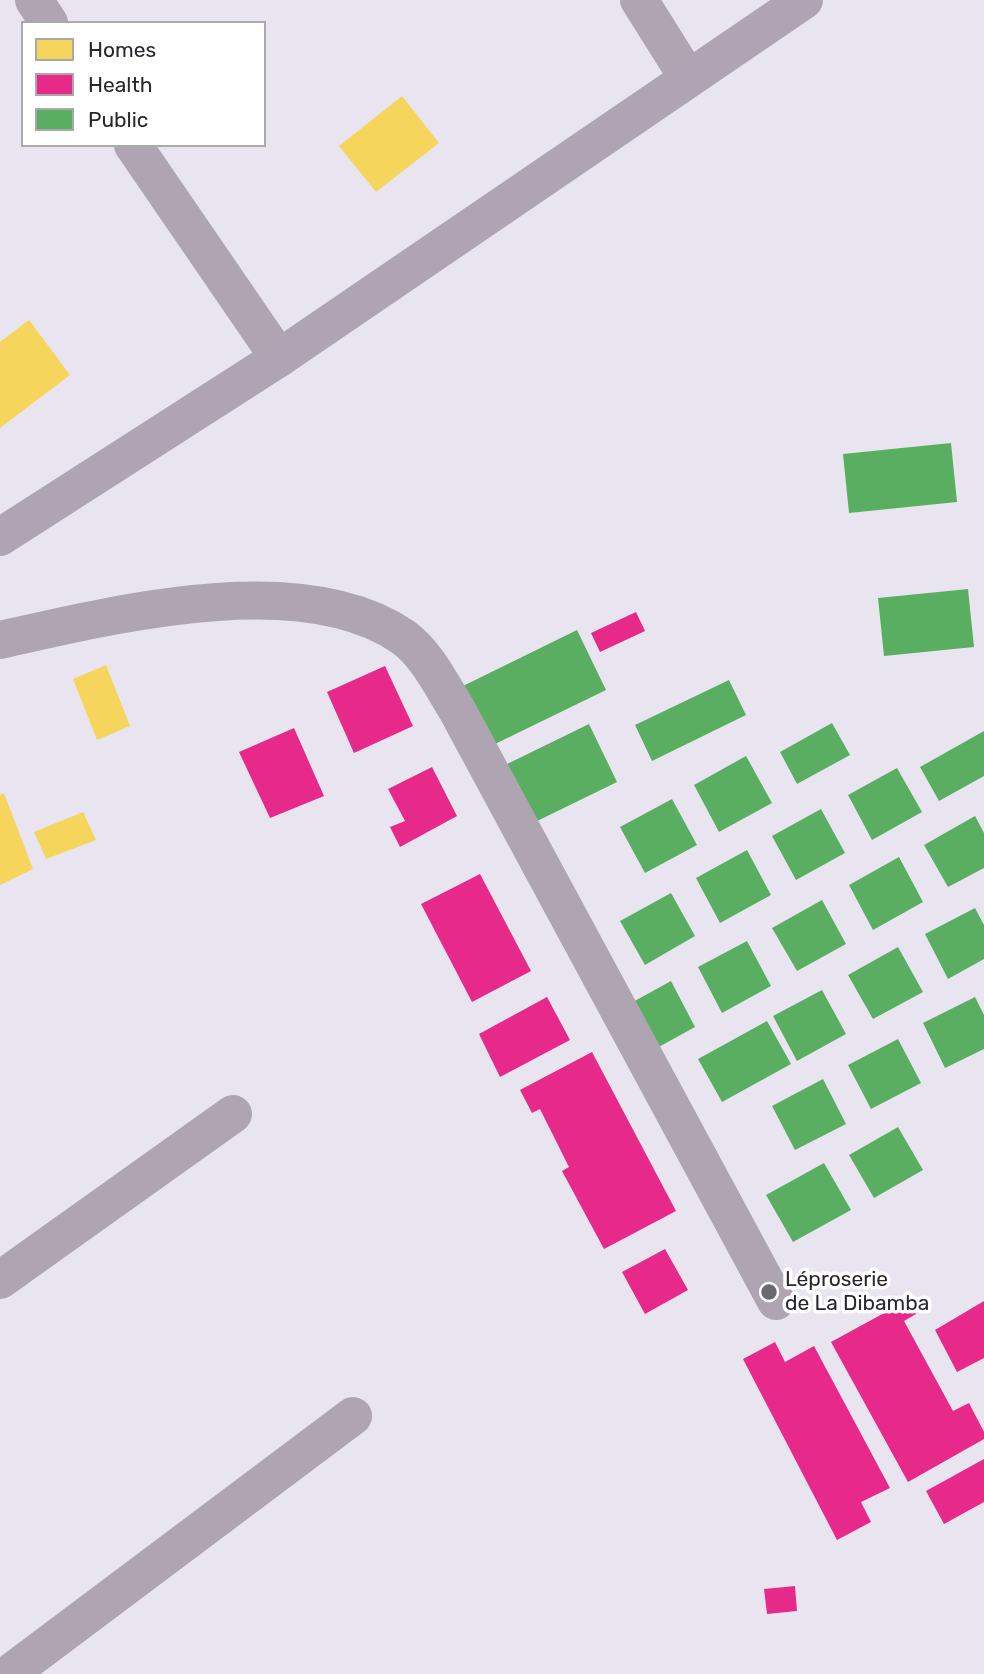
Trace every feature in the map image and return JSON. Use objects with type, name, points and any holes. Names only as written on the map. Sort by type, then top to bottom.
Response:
[{"type":"main road","points":[[0,537],[279,358],[804,0]]},
{"type":"street","points":[[34,0],[48,21]]},
{"type":"street","points":[[639,0],[688,78]]},
{"type":"street","points":[[134,147],[279,358]]},
{"type":"street","points":[[0,639],[90,620],[207,602],[293,602],[351,613],[404,638],[432,669],[457,710],[776,1301]]},
{"type":"street","points":[[0,1280],[233,1114]]},
{"type":"street","points":[[9,1674],[354,1416]]},
{"type":"building: Homes","points":[[402,96],[439,143],[376,192],[339,146]]},
{"type":"building: Homes","points":[[29,320],[70,375],[0,428],[0,342]]},
{"type":"building: Homes","points":[[106,665],[130,726],[97,740],[73,679]]},
{"type":"building: Homes","points":[[4,793],[33,869],[0,885],[0,795]]},
{"type":"building: Homes","points":[[83,812],[96,840],[46,859],[34,832]]},
{"type":"building: Health","points":[[636,612],[645,631],[600,652],[591,633]]},
{"type":"building: Health","points":[[385,666],[413,726],[354,753],[327,692]]},
{"type":"building: Health","points":[[294,728],[324,796],[270,818],[239,752]]},
{"type":"building: Health","points":[[432,767],[457,816],[400,847],[390,827],[405,821],[388,789]]},
{"type":"building: Health","points":[[480,874],[531,971],[472,1002],[421,904]]},
{"type":"building: Health","points":[[547,997],[570,1040],[500,1077],[479,1034]]},
{"type":"building: Health","points":[[592,1052],[676,1211],[604,1249],[562,1171],[569,1167],[540,1109],[532,1113],[520,1090]]},
{"type":"building: Health","points":[[665,1249],[688,1290],[645,1314],[622,1272]]},
{"type":"building: Health","points":[[908,1300],[916,1314],[904,1321],[953,1411],[969,1403],[984,1432],[984,1439],[908,1482],[831,1342]]},
{"type":"building: Health","points":[[984,1301],[984,1358],[957,1372],[935,1330]]},
{"type":"building: Health","points":[[775,1342],[785,1362],[814,1346],[890,1488],[861,1502],[871,1522],[837,1540],[743,1359]]},
{"type":"building: Health","points":[[984,1459],[984,1502],[944,1524],[926,1491]]},
{"type":"building: Health","points":[[795,1586],[797,1611],[767,1614],[764,1589]]},
{"type":"building: Public","points":[[951,443],[957,502],[849,513],[843,454]]},
{"type":"building: Public","points":[[968,589],[974,647],[884,656],[878,598]]},
{"type":"building: Public","points":[[577,630],[606,690],[493,745],[463,686]]},
{"type":"building: Public","points":[[729,680],[746,715],[652,761],[635,725]]},
{"type":"building: Public","points":[[832,723],[850,755],[797,784],[780,752]]},
{"type":"building: Public","points":[[589,724],[617,782],[531,824],[503,766]]},
{"type":"building: Public","points":[[984,731],[984,776],[939,801],[920,767]]},
{"type":"building: Public","points":[[746,756],[772,803],[719,832],[694,785]]},
{"type":"building: Public","points":[[897,768],[922,812],[872,840],[848,795]]},
{"type":"building: Public","points":[[672,799],[697,845],[645,873],[620,827]]},
{"type":"building: Public","points":[[821,809],[845,853],[796,880],[772,836]]},
{"type":"building: Public","points":[[975,816],[984,833],[984,868],[948,887],[924,845]]},
{"type":"building: Public","points":[[747,850],[771,895],[720,923],[696,878]]},
{"type":"building: Public","points":[[899,857],[923,902],[873,930],[849,885]]},
{"type":"building: Public","points":[[671,893],[695,936],[645,965],[620,921]]},
{"type":"building: Public","points":[[822,900],[846,944],[797,971],[772,928]]},
{"type":"building: Public","points":[[975,908],[984,925],[984,959],[948,979],[925,934]]},
{"type":"building: Public","points":[[747,941],[771,986],[722,1013],[698,967]]},
{"type":"building: Public","points":[[898,947],[923,992],[873,1019],[848,975]]},
{"type":"building: Public","points":[[671,981],[695,1027],[646,1054],[622,1008]]},
{"type":"building: Public","points":[[822,990],[846,1034],[797,1061],[773,1016]]},
{"type":"building: Public","points":[[975,997],[984,1015],[984,1049],[945,1068],[923,1023]]},
{"type":"building: Public","points":[[767,1021],[791,1064],[722,1102],[698,1059]]},
{"type":"building: Public","points":[[898,1039],[921,1083],[871,1109],[848,1065]]},
{"type":"building: Public","points":[[823,1079],[846,1124],[795,1150],[772,1106]]},
{"type":"building: Public","points":[[898,1127],[923,1170],[874,1198],[849,1155]]},
{"type":"building: Public","points":[[824,1163],[851,1210],[793,1242],[766,1195]]},
{"type":"place","name":"Léproserie de La Dibamba","points":[[769,1292]]}]
